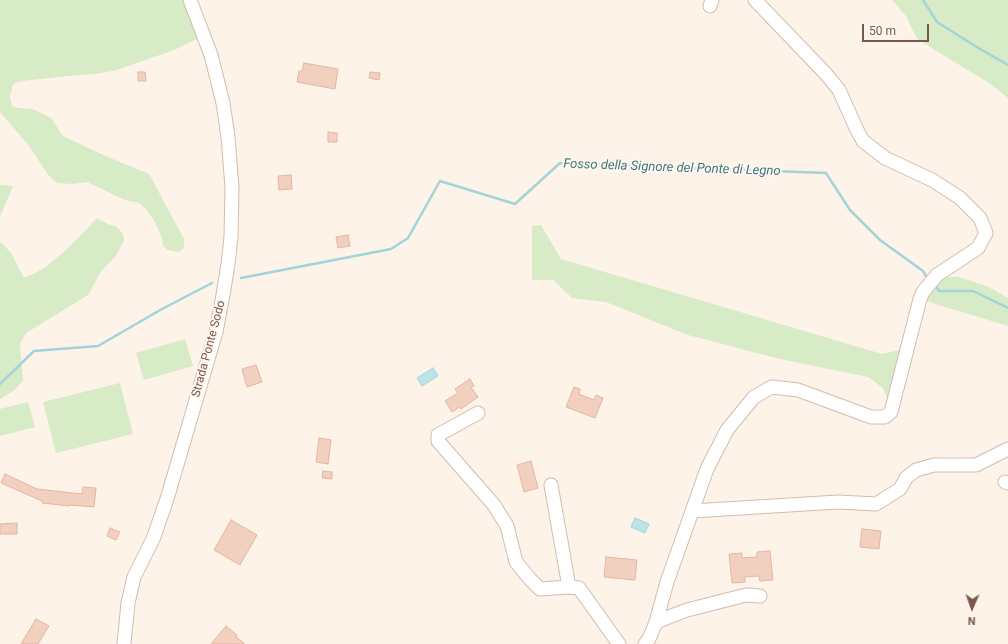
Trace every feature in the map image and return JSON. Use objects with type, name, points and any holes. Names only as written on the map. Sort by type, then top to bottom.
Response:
[{"type":"street","name":"Strada Ponte Sodo","points":[[124,644],[128,603],[134,577],[153,539],[167,499],[216,332],[229,258],[232,187],[228,137],[223,104],[211,55],[190,0]]},
{"type":"street","points":[[645,644],[649,639],[656,622],[667,582],[707,469],[728,430],[754,396],[772,387],[798,390],[872,417],[884,417],[891,412],[923,292],[937,275],[956,264],[978,248],[986,233],[980,218],[960,198],[932,180],[885,158],[863,141],[839,90],[826,74],[755,0]]},
{"type":"street","points":[[478,413],[438,435],[438,440],[494,505],[507,526],[516,562],[530,579],[540,589],[569,587],[579,588],[619,644]]},
{"type":"street","points":[[692,511],[838,502],[876,504],[900,489],[906,478],[916,470],[934,465],[976,465],[1008,449]]},
{"type":"street","points":[[552,485],[569,587]]},
{"type":"street","points":[[656,622],[687,610],[746,595],[760,596]]},
{"type":"green space","points":[[0,0],[184,0],[199,38],[172,51],[117,70],[96,74],[21,81],[13,84],[10,96],[12,106],[33,109],[51,118],[63,136],[103,155],[149,174],[184,239],[184,248],[179,252],[167,250],[163,245],[162,238],[155,222],[146,209],[139,203],[125,200],[87,182],[72,184],[57,183],[49,176],[29,146],[0,112]]},
{"type":"green space","points":[[892,0],[1008,0],[1008,98],[989,83],[917,39],[906,16]]},
{"type":"green space","points":[[0,185],[13,186],[0,217]]},
{"type":"green space","points":[[97,218],[117,227],[123,234],[124,240],[117,254],[100,273],[88,295],[26,333],[20,344],[23,380],[15,390],[0,399],[0,243],[2,243],[11,253],[24,278],[46,267],[66,250]]},
{"type":"green space","points":[[541,225],[561,259],[882,354],[902,350],[889,402],[883,388],[868,377],[780,359],[688,335],[606,302],[572,298],[553,280],[532,280],[532,226]]},
{"type":"green space","points":[[939,277],[959,277],[987,286],[1008,298],[1008,326],[932,303],[922,298]]},
{"type":"green space","points":[[185,339],[193,366],[144,380],[136,353]]},
{"type":"green space","points":[[120,383],[133,434],[56,453],[43,402]]},
{"type":"green space","points":[[28,402],[35,427],[0,436],[0,409]]},
{"type":"water","points":[[433,368],[438,376],[422,386],[417,378]]},
{"type":"water","points":[[635,518],[649,524],[645,533],[631,527]]},
{"type":"building","points":[[304,63],[338,69],[335,89],[297,82],[299,71],[302,71]]},
{"type":"building","points":[[138,72],[145,72],[146,81],[138,81]]},
{"type":"building","points":[[370,72],[380,73],[379,80],[369,78]]},
{"type":"building","points":[[328,132],[337,133],[337,142],[328,142]]},
{"type":"building","points":[[291,175],[292,189],[279,190],[278,176]]},
{"type":"building","points":[[348,235],[350,246],[338,248],[336,237]]},
{"type":"building","points":[[256,365],[262,382],[247,387],[242,369]]},
{"type":"building","points":[[470,379],[474,386],[471,387],[478,397],[461,409],[460,407],[452,412],[445,401],[458,393],[455,389]]},
{"type":"building","points":[[574,387],[580,389],[579,394],[594,400],[596,395],[603,398],[595,418],[566,407]]},
{"type":"building","points":[[319,438],[331,440],[328,464],[316,462]]},
{"type":"building","points":[[531,461],[538,488],[524,492],[517,465]]},
{"type":"building","points":[[323,471],[332,472],[332,479],[322,478]]},
{"type":"building","points":[[5,474],[37,489],[82,494],[83,487],[96,488],[94,507],[42,503],[42,501],[1,483]]},
{"type":"building","points":[[231,520],[257,535],[240,565],[214,550]]},
{"type":"building","points":[[17,523],[17,534],[0,534],[0,524]]},
{"type":"building","points":[[110,528],[120,532],[116,540],[107,536]]},
{"type":"building","points":[[862,529],[881,531],[879,549],[860,547]]},
{"type":"building","points":[[770,551],[773,580],[760,581],[759,576],[745,577],[745,582],[732,583],[729,554],[742,553],[742,558],[757,557],[757,552]]},
{"type":"building","points":[[606,557],[637,560],[635,580],[604,577]]},
{"type":"building","points":[[36,619],[49,626],[38,644],[21,644]]},
{"type":"building","points":[[226,626],[237,635],[236,637],[245,644],[211,644]]},
{"type":"waterway","points":[[923,0],[937,22],[1008,65]]},
{"type":"waterway","name":"Fosso della Signore del Ponte di Legno","points":[[241,278],[391,249],[408,238],[440,181],[515,204],[560,163],[826,173],[850,210],[880,240],[923,271],[926,276]]},
{"type":"waterway","points":[[0,384],[34,351],[98,346],[162,309],[212,283]]},
{"type":"waterway","name":"Fosso della Signore del Ponte di Legno","points":[[937,288],[939,291],[973,291],[1008,308]]}]
